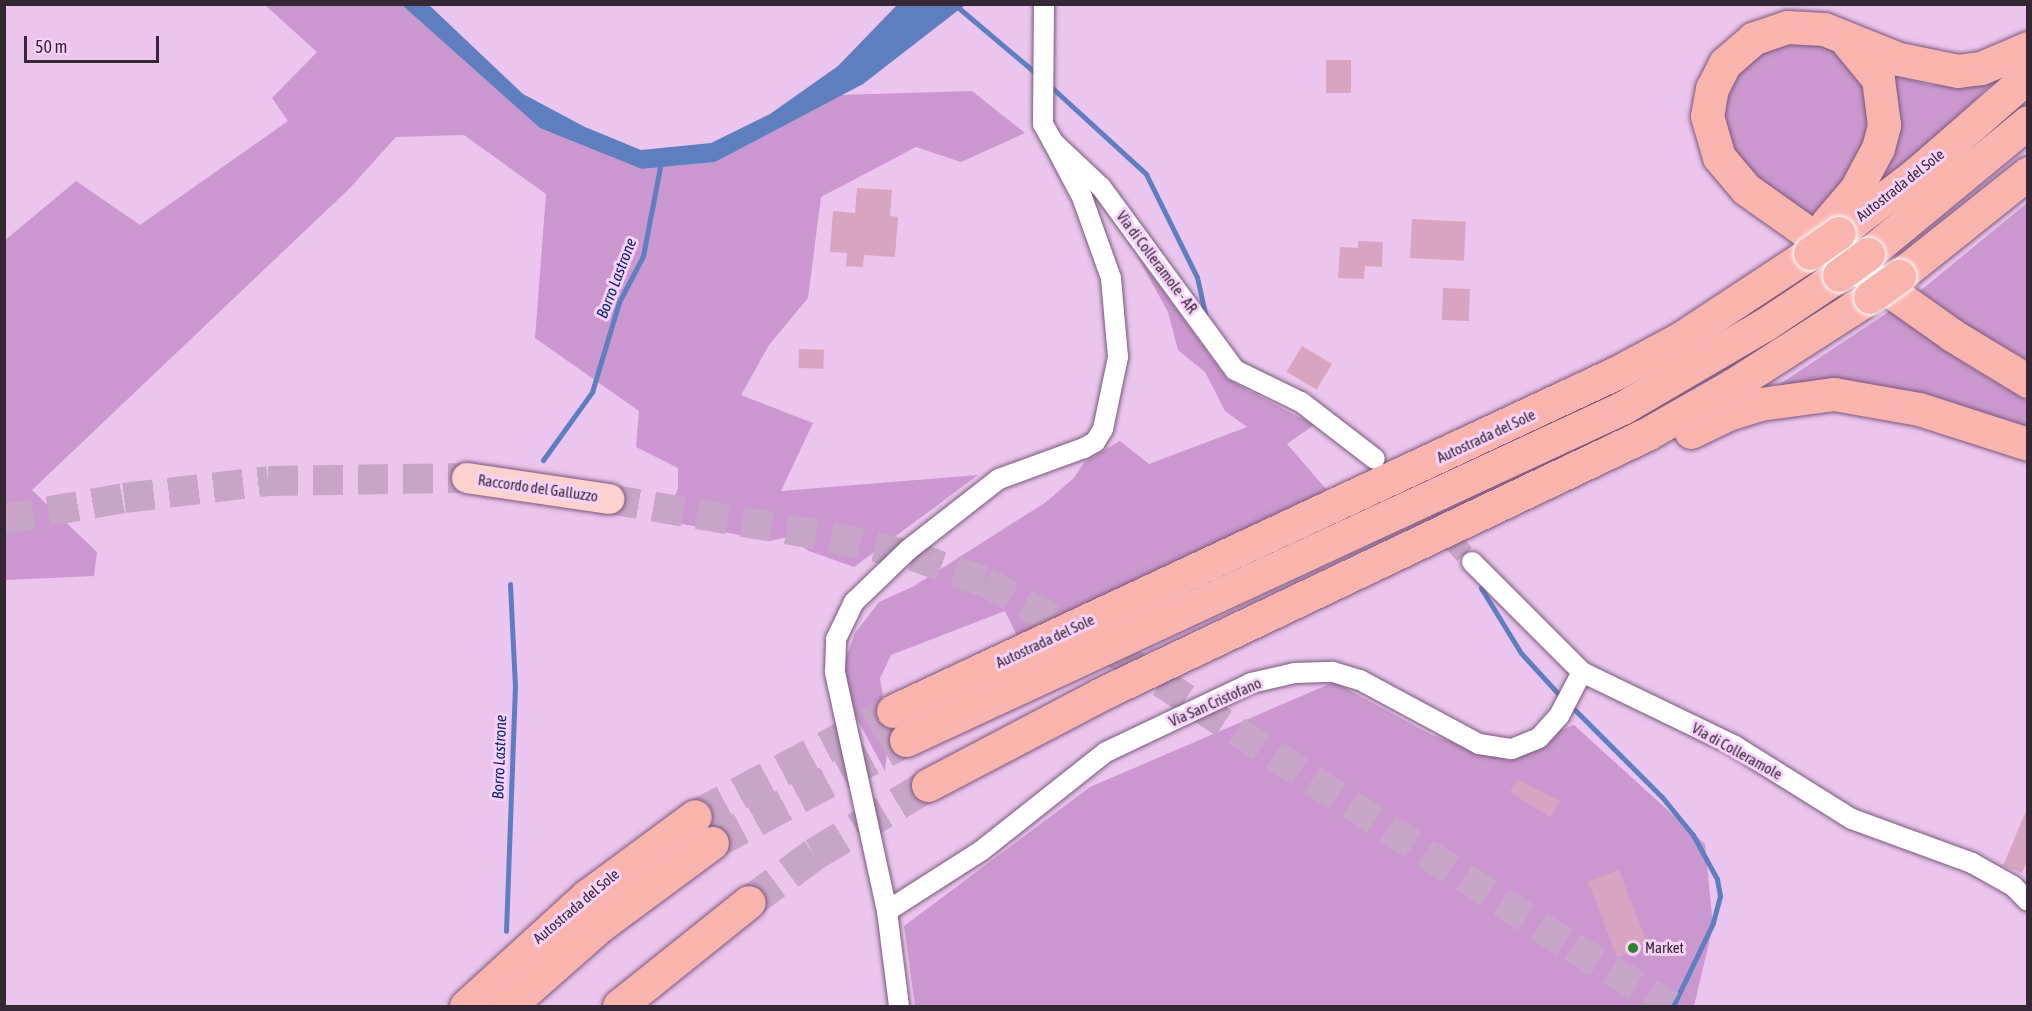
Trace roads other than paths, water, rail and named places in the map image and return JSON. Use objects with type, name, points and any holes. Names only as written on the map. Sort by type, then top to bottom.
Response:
[{"type":"highway","points":[[2028,48],[1981,68],[1958,71],[1899,59],[1840,34],[1786,27],[1765,32],[1734,53],[1717,75],[1708,101],[1709,130],[1719,157],[1754,195],[1952,335],[2028,381]]},
{"type":"highway","points":[[1833,228],[1878,148],[1884,125],[1878,79],[1840,34]]},
{"type":"highway","name":"Autostrada del Sole","points":[[2028,76],[1917,173],[1833,228],[1690,332],[1616,373],[900,726],[1624,407],[1755,331],[1839,275],[1868,254],[2028,122]]},
{"type":"highway","points":[[928,785],[1101,694],[1647,434],[1733,385],[1870,297],[2028,173]]},
{"type":"highway","points":[[1272,614],[1438,558],[1590,487],[1712,421],[1760,404],[1814,395],[1866,397],[1919,410],[2028,444]]},
{"type":"highway","name":"Autostrada del Sole","points":[[466,1006],[587,896],[703,830],[601,925],[509,1006]]},
{"type":"highway","points":[[619,1006],[749,902]]},
{"type":"main road","name":"Raccordo del Galluzzo","points":[[467,478],[609,499]]},
{"type":"street","name":"Via di Colleramole - AR","points":[[1044,4],[1043,124],[1053,142],[1101,187],[1235,370],[1301,402],[1375,459]]},
{"type":"street","points":[[899,1006],[887,911],[836,672],[836,639],[854,602],[908,550],[999,479],[1084,448],[1095,442],[1103,429],[1119,357],[1111,278],[1094,224],[1053,142]]},
{"type":"street","name":"Via di Colleramole","points":[[1472,562],[1582,672],[1735,746],[1852,819],[1972,863],[2013,886],[2028,901]]},
{"type":"street","name":"Via San Cristofano","points":[[887,911],[981,851],[1106,752],[1251,683],[1295,673],[1333,672],[1360,680],[1479,744],[1512,749],[1539,738],[1559,716],[1582,672]]},
{"type":"water","points":[[402,5],[429,5],[523,94],[585,127],[641,150],[711,143],[770,114],[838,66],[897,5],[965,5],[863,84],[715,162],[642,169],[540,128]]},
{"type":"waterway","points":[[954,4],[1038,75]]},
{"type":"waterway","points":[[1049,85],[1146,174],[1197,277],[1206,318]]},
{"type":"waterway","name":"Borro Lastrone","points":[[543,460],[592,392],[619,302],[643,256],[661,162]]},
{"type":"waterway","name":"Borro Lastrone","points":[[506,931],[515,687],[510,584]]},
{"type":"waterway","points":[[1481,588],[1521,653],[1563,699]]},
{"type":"waterway","points":[[1570,705],[1662,797],[1693,835],[1717,879],[1720,896],[1713,923],[1673,1006]]},
{"type":"tunnel","points":[[4,519],[124,498],[268,481],[467,478]]},
{"type":"tunnel","points":[[1410,496],[1472,562]]},
{"type":"tunnel","points":[[609,499],[831,537],[913,556],[985,582],[1123,658],[1572,947],[1671,1006]]},
{"type":"tunnel","points":[[695,816],[893,711]]},
{"type":"tunnel","points":[[712,843],[906,740]]},
{"type":"tunnel","points":[[749,902],[814,854],[928,785]]},
{"type":"place","name":"Market","points":[[1633,948]]}]
